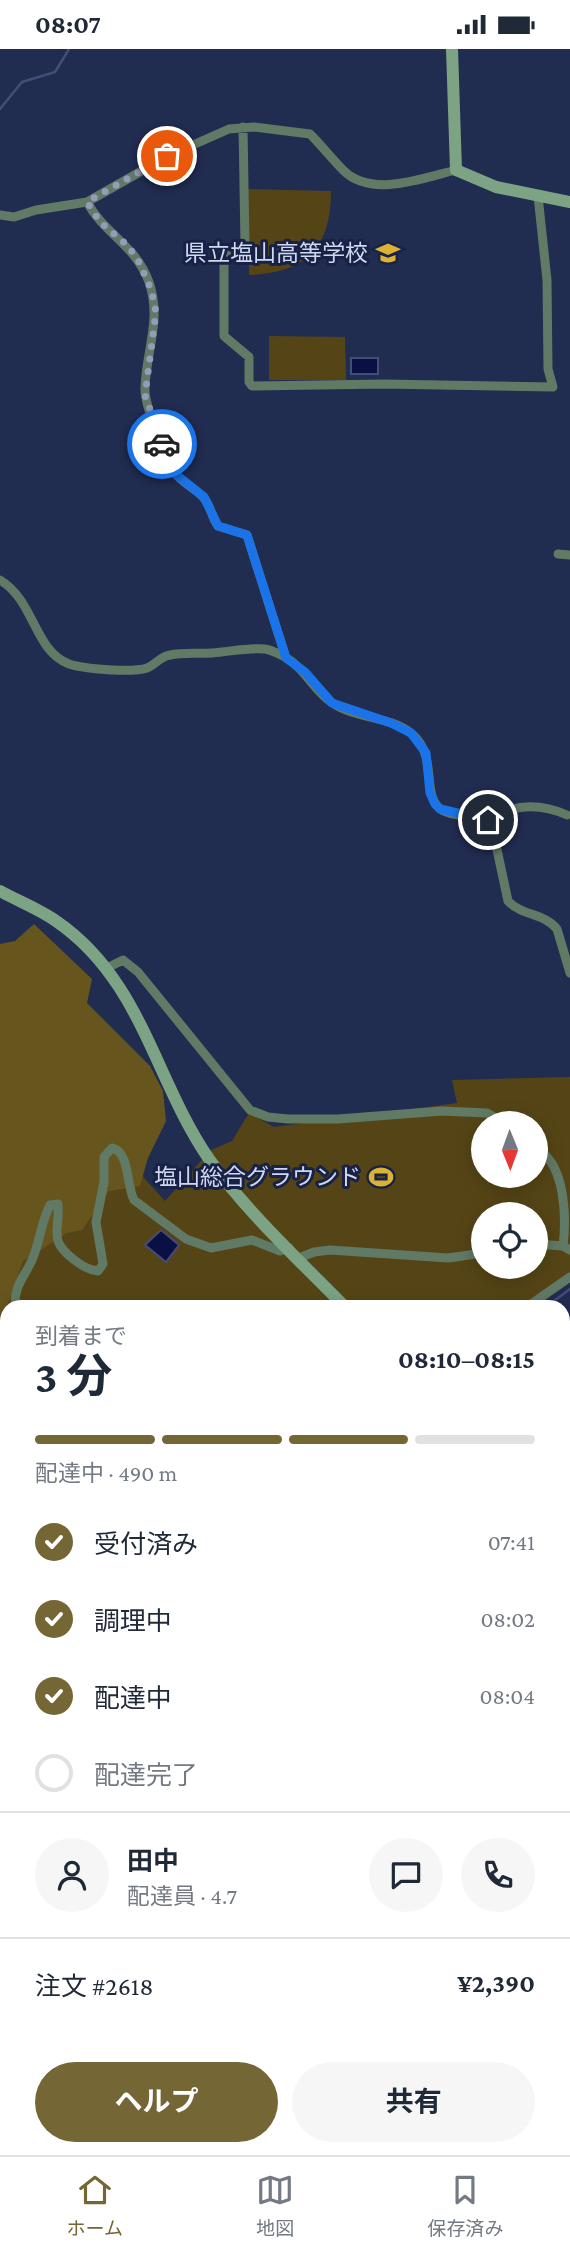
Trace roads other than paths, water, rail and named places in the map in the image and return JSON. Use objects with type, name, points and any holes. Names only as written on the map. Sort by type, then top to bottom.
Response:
[{"type":"street","points":[[452,49],[456,170]]},
{"type":"street","points":[[243,127],[245,245],[224,253],[224,336],[249,357],[249,382],[252,386],[384,384],[553,387],[548,369],[547,280],[538,196]]},
{"type":"street","points":[[0,215],[15,217],[36,210],[87,202],[167,156],[229,129],[243,127],[310,134],[345,172],[371,184],[456,170],[487,184],[570,202]]},
{"type":"street","points":[[87,202],[100,222],[126,244],[137,258],[148,282],[156,312],[145,395],[170,466],[179,478],[204,497],[218,526],[247,535],[286,658]]},
{"type":"street","points":[[558,554],[570,555]]},
{"type":"street","points":[[0,580],[14,590],[27,608],[47,647],[57,658],[71,665],[98,669],[142,669],[150,667],[167,655],[257,649],[272,651],[305,672],[332,703],[391,723],[411,733],[426,753],[430,793],[440,809],[488,820],[520,806],[547,807],[567,815]]},
{"type":"street","points":[[488,820],[493,831],[508,901],[522,912],[545,918],[553,924],[557,929],[570,973]]},
{"type":"street","points":[[0,891],[55,920],[93,952],[107,968],[131,1005],[187,1121],[209,1158],[233,1189],[338,1300]]},
{"type":"street","points":[[107,968],[123,960],[138,972],[250,1110],[259,1114],[288,1119],[338,1119],[442,1111],[471,1112]]},
{"type":"street","points":[[15,1300],[15,1291],[33,1259],[44,1216],[50,1205],[58,1204],[56,1234],[60,1249],[91,1270],[98,1271],[103,1264],[96,1222],[104,1182],[104,1157],[112,1148],[118,1149],[124,1157],[129,1190],[134,1200],[186,1239],[211,1248],[252,1240],[280,1251],[289,1248]]},
{"type":"street","points":[[548,1158],[554,1165],[560,1186],[567,1248],[548,1246]]},
{"type":"street","points":[[299,1258],[330,1250],[448,1258],[471,1255]]},
{"type":"street","points":[[537,1300],[570,1277]]},
{"type":"waterway","points":[[0,109],[22,82],[55,72],[69,49]]},
{"type":"waterway","points":[[555,1300],[570,1289]]},
{"type":"place","name":"県立塩山高等学校","points":[[388,253]]},
{"type":"place","name":"塩山総合グラウンド","points":[[381,1177]]}]
